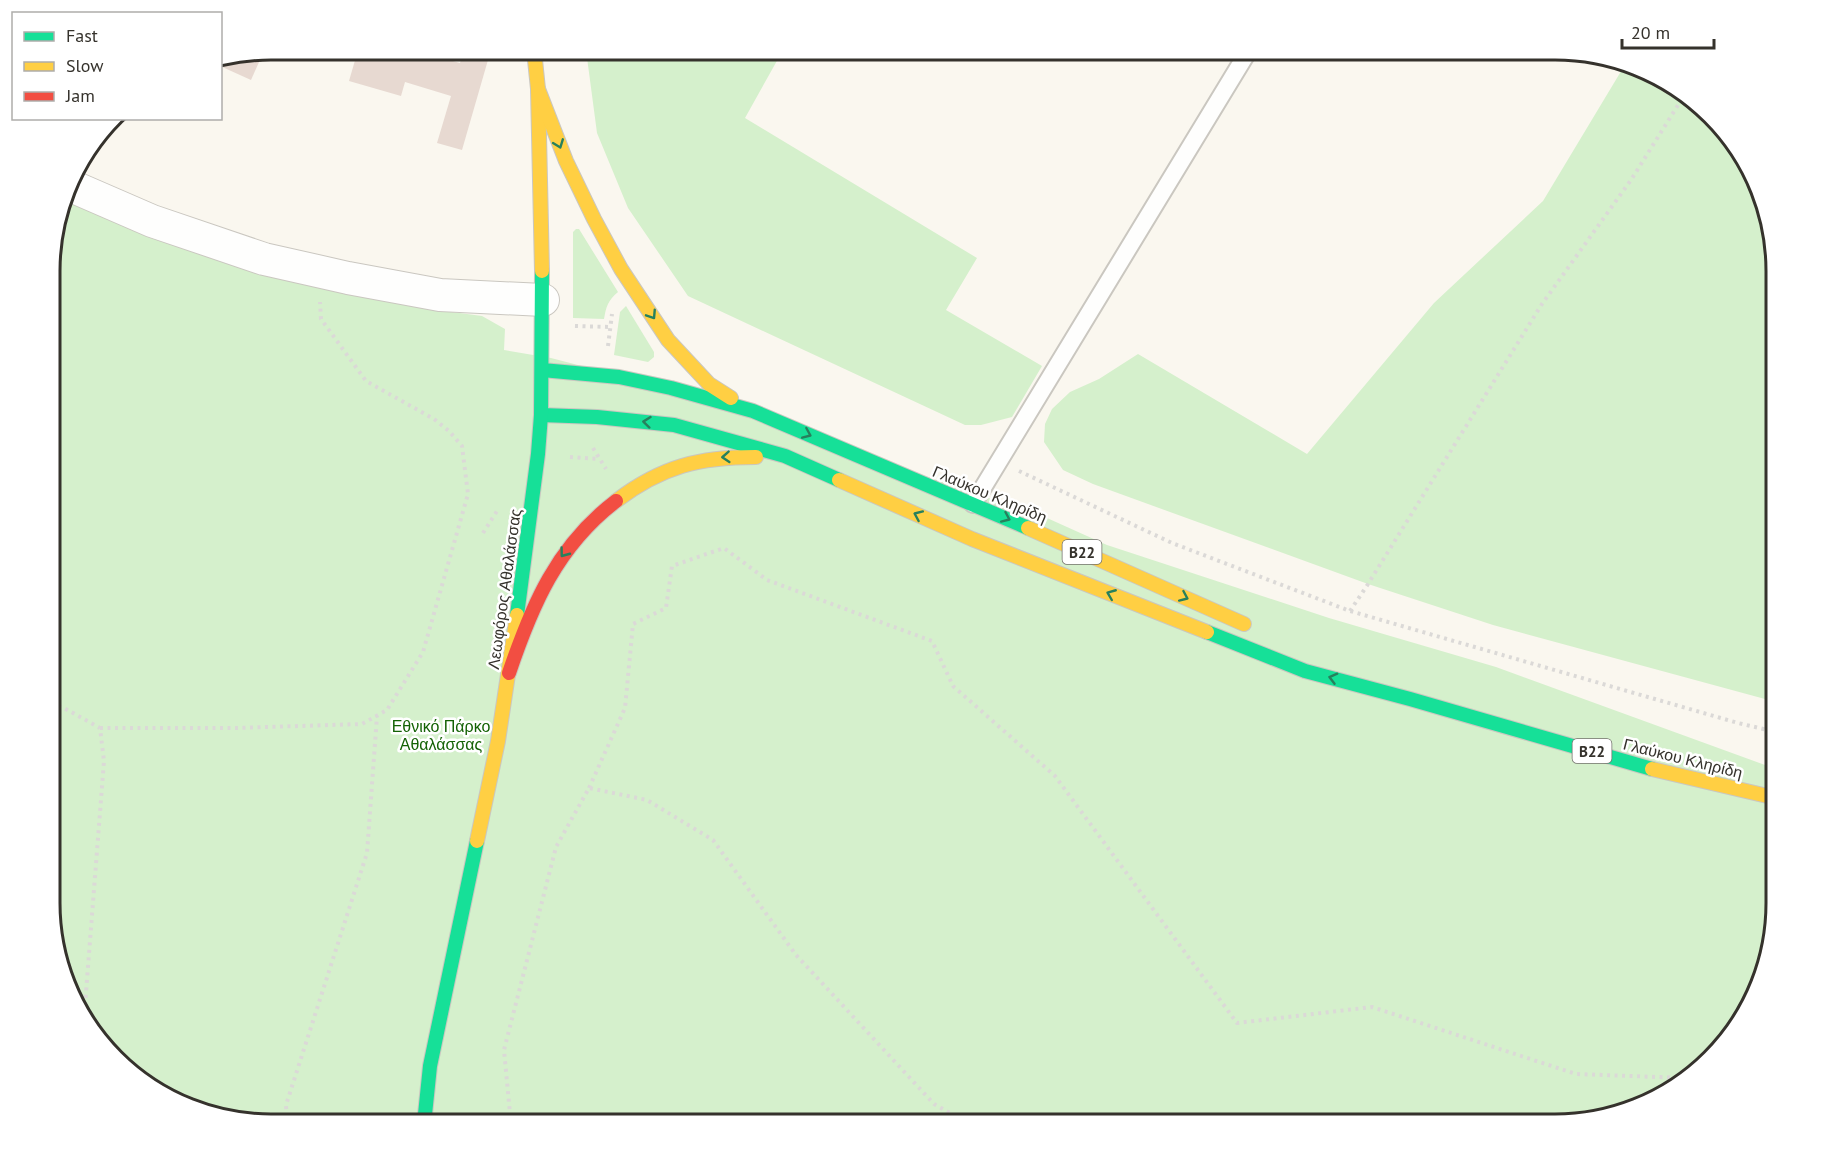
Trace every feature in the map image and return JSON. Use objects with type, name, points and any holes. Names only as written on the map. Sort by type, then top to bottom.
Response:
[{"type":"main road","name":"Λεωφόρος Αθαλάσσας","points":[[425,1114],[430,1066],[498,741],[538,454],[543,300],[538,89],[535,60]]},
{"type":"main road","points":[[538,89],[566,161],[594,219],[621,269],[668,340],[709,384],[753,411]]},
{"type":"main road","name":"Γλαύκου Κληρίδη","points":[[542,370],[619,377],[671,388],[753,411],[973,504],[1257,630]]},
{"type":"main road","name":"Γλαύκου Κληρίδη","points":[[541,415],[597,417],[674,425],[785,456],[972,539],[1305,671],[1656,770],[1766,796]]},
{"type":"main road","points":[[509,673],[540,591],[559,559],[575,539],[623,494],[674,468],[699,460],[785,456]]},
{"type":"main road","name":"Γλαύκου Κληρίδη","points":[[1334,664],[1410,699]]},
{"type":"street","points":[[77,188],[152,220],[264,259],[318,272],[440,295],[543,300]]},
{"type":"lane","points":[[973,504],[1243,60]]},
{"type":"path","points":[[1350,611],[1542,303],[1631,180],[1680,102]]},
{"type":"path","points":[[60,707],[100,728],[236,728],[362,724],[387,710],[423,652],[468,494],[462,446],[434,419],[366,381],[321,319],[318,272]]},
{"type":"path","points":[[999,462],[1172,543],[1350,611],[1766,730]]},
{"type":"path","points":[[483,533],[502,504]]},
{"type":"path","points":[[510,1114],[504,1050],[556,847],[589,788],[625,708],[633,624],[666,608],[672,566],[723,548],[767,580],[932,641],[953,686],[1055,776],[1237,1023],[1372,1007],[1576,1074],[1673,1078]]},
{"type":"path","points":[[286,1114],[286,1105],[367,853],[377,716]]},
{"type":"path","points":[[85,1003],[104,761],[100,728]]},
{"type":"path","points":[[589,788],[646,800],[713,840],[796,955],[934,1104],[952,1114]]},
{"type":"green space","points":[[587,60],[777,60],[745,118],[977,258],[946,310],[1042,366],[1012,417],[981,425],[965,425],[688,296],[628,208],[597,133]]},
{"type":"green space","points":[[1621,71],[1661,88],[1694,112],[1722,142],[1738,165],[1750,190],[1759,216],[1766,257],[1766,699],[1493,625],[1368,584],[1093,484],[1063,470],[1044,442],[1045,424],[1052,409],[1070,392],[1099,379],[1138,354],[1307,454],[1434,303],[1543,201]]},
{"type":"green space","name":"Εθνικό Πάρκο Αθαλάσσας","points":[[74,196],[337,292],[422,308],[482,316],[505,329],[504,350],[551,358],[674,390],[1047,518],[1107,545],[1329,618],[1496,667],[1766,765],[1766,917],[1759,958],[1750,984],[1738,1009],[1722,1032],[1694,1062],[1661,1086],[1623,1103],[1569,1114],[257,1114],[203,1103],[165,1086],[132,1062],[112,1042],[88,1009],[76,984],[67,958],[62,931],[60,917],[60,257],[71,203]]},
{"type":"green space","points":[[579,229],[618,292],[608,304],[604,319],[573,318],[573,232]]},
{"type":"green space","points":[[626,306],[654,352],[654,357],[648,362],[614,355],[620,312]]},
{"type":"building","points":[[260,60],[251,80],[222,67],[222,66]]},
{"type":"building","points":[[355,60],[449,60],[460,63],[461,60],[488,60],[462,150],[437,143],[451,96],[405,82],[401,96],[349,81]]},
{"type":"traffic: fast","points":[[517,615],[541,415],[542,271]]},
{"type":"traffic: fast","points":[[542,370],[619,377],[671,388],[753,411],[1028,528]]},
{"type":"traffic: fast","points":[[541,415],[597,417],[674,425],[785,456],[839,480]]},
{"type":"traffic: fast","points":[[1207,632],[1305,671],[1652,769]]},
{"type":"traffic: fast","points":[[425,1114],[430,1066],[477,841]]},
{"type":"traffic: slow","points":[[535,60],[538,89],[542,271]]},
{"type":"traffic: slow","points":[[538,89],[566,161],[621,269],[668,340],[709,384],[731,398]]},
{"type":"traffic: slow","points":[[616,501],[649,479],[682,466],[717,459],[756,457]]},
{"type":"traffic: slow","points":[[839,480],[972,539],[1207,632]]},
{"type":"traffic: slow","points":[[1028,528],[1244,624]]},
{"type":"traffic: slow","points":[[477,841],[498,741],[517,615]]},
{"type":"traffic: slow","points":[[1652,769],[1766,796]]},
{"type":"traffic: jam","points":[[509,673],[537,601],[562,557],[595,519],[616,501]]}]
